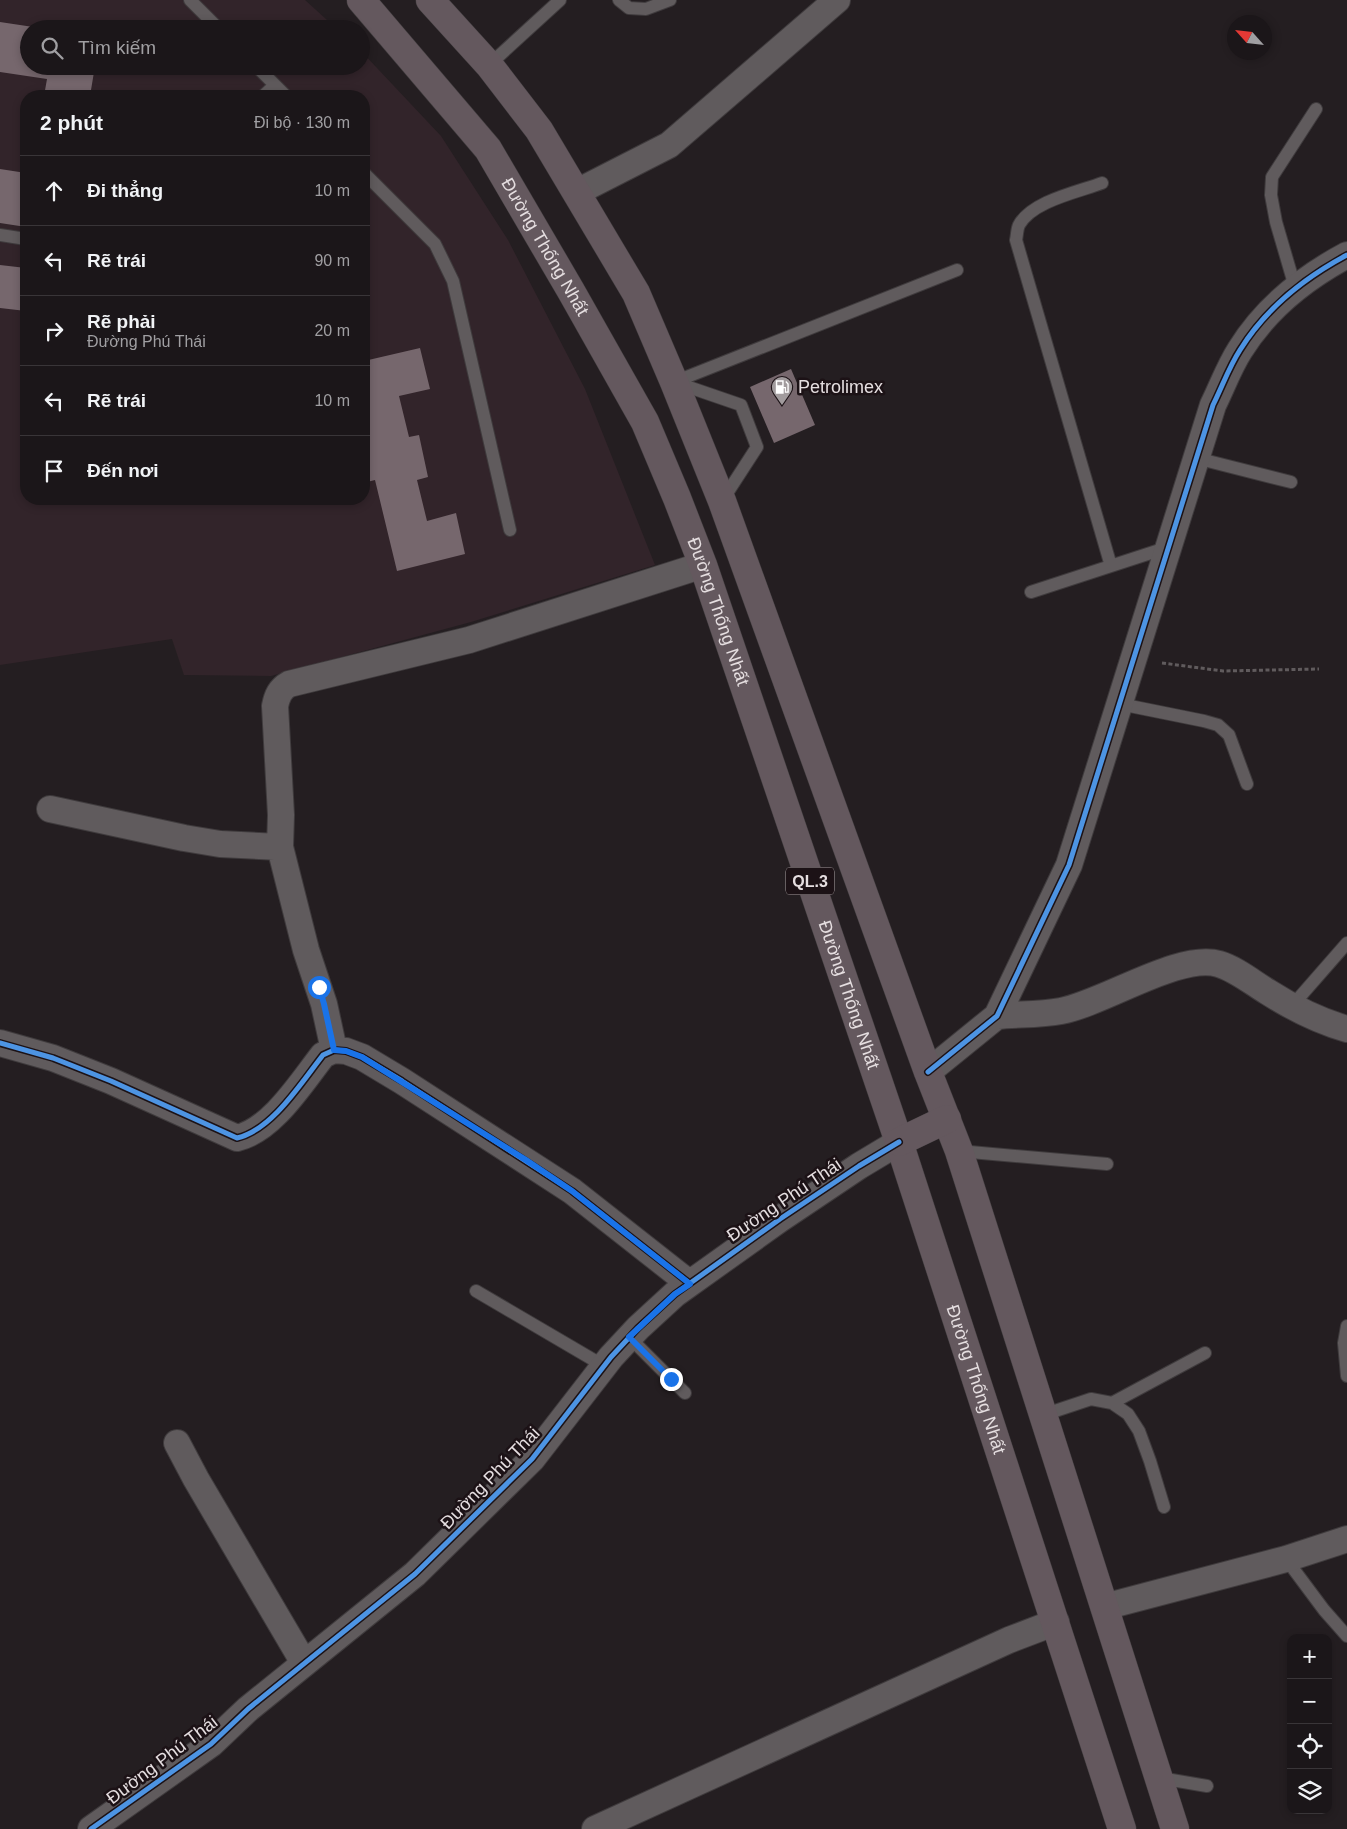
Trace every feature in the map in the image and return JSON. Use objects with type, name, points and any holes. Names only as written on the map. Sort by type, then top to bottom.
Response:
[{"type":"highway","name":"Đường Thống Nhất","points":[[361,0],[488,148],[572,291],[645,422],[677,498],[703,566],[899,1142],[1122,1829]]},
{"type":"highway","name":"QL.3","points":[[430,0],[489,65],[539,130],[636,293],[674,382],[722,501],[928,1072],[959,1151],[1160,1778],[1174,1829]]},
{"type":"highway","points":[[899,1142],[947,1119]]},
{"type":"street","points":[[577,192],[669,145],[837,0]]},
{"type":"street","points":[[928,1072],[997,1016],[1069,865],[1213,405],[1239,350],[1264,316],[1295,286],[1347,255]]},
{"type":"street","points":[[334,1050],[324,1004],[306,950],[280,847],[281,815],[275,706],[279,693],[289,684],[469,640],[703,566]]},
{"type":"street","points":[[50,809],[220,844],[280,847]]},
{"type":"street","points":[[997,1016],[1061,1011],[1091,1003],[1180,965],[1198,963],[1218,964],[1232,970],[1291,1007],[1347,1029]]},
{"type":"street","points":[[0,1043],[52,1058],[111,1081],[237,1138],[247,1136],[273,1117],[324,1056],[334,1050],[346,1051],[362,1057],[572,1191],[690,1284]]},
{"type":"street","name":"Đường Phú Thái","points":[[91,1829],[211,1744],[248,1709],[415,1574],[532,1459],[604,1366],[629,1337],[675,1294],[780,1219],[859,1166],[899,1142]]},
{"type":"street","points":[[177,1443],[196,1479],[304,1663]]},
{"type":"street","points":[[1104,1607],[1286,1559],[1347,1539]]},
{"type":"street","points":[[594,1829],[1009,1640],[1056,1622]]},
{"type":"lane","points":[[190,0],[209,20]]},
{"type":"lane","points":[[489,65],[560,0]]},
{"type":"lane","points":[[619,0],[629,8],[646,9],[670,0]]},
{"type":"lane","points":[[265,75],[280,90]]},
{"type":"lane","points":[[270,90],[275,85]]},
{"type":"lane","points":[[1295,286],[1276,222],[1271,195],[1272,176],[1316,110]]},
{"type":"lane","points":[[370,179],[436,244],[453,281],[510,530]]},
{"type":"lane","points":[[1102,183],[1041,205],[1027,215],[1018,226],[1016,240],[1111,566]]},
{"type":"lane","points":[[0,235],[20,238]]},
{"type":"lane","points":[[674,382],[957,270]]},
{"type":"lane","points":[[674,382],[741,405],[757,447],[722,501]]},
{"type":"lane","points":[[1196,458],[1291,482]]},
{"type":"lane","points":[[1031,592],[1169,548]]},
{"type":"lane","points":[[1120,704],[1218,725],[1229,735],[1247,784]]},
{"type":"lane","points":[[1291,1007],[1347,943]]},
{"type":"lane","points":[[959,1151],[1107,1164]]},
{"type":"lane","points":[[476,1291],[604,1366]]},
{"type":"lane","points":[[1347,1326],[1344,1343],[1347,1376]]},
{"type":"lane","points":[[629,1337],[685,1393]]},
{"type":"lane","points":[[1112,1403],[1205,1353]]},
{"type":"lane","points":[[1043,1416],[1091,1399],[1112,1403],[1128,1414],[1139,1431],[1164,1507]]},
{"type":"lane","points":[[1286,1559],[1324,1610],[1347,1636]]},
{"type":"lane","points":[[1160,1778],[1207,1786]]},
{"type":"path","points":[[1134,659],[1224,671],[1319,669]]},
{"type":"shaded area","points":[[0,0],[305,0],[327,20],[20,20],[20,75],[370,75],[370,61],[441,136],[508,240],[585,389],[655,565],[471,622],[271,676],[184,675],[172,639],[0,665]]},
{"type":"building","points":[[0,22],[20,25],[20,75],[0,72]]},
{"type":"building","points":[[20,75],[94,75],[91,90],[45,90],[47,79]]},
{"type":"building","points":[[0,169],[20,172],[20,226],[0,223]]},
{"type":"building","points":[[0,265],[20,267],[20,310],[0,308]]},
{"type":"building","points":[[420,348],[430,389],[399,396],[409,437],[419,435],[428,477],[417,480],[427,521],[456,513],[465,554],[397,571],[375,480],[370,481],[370,360]]},
{"type":"building","name":"Petrolimex","points":[[791,369],[815,425],[774,443],[750,387]]},
{"type":"cycle path","points":[[928,1072],[997,1016],[1069,865],[1213,405],[1232,363],[1250,335],[1287,295],[1347,255]]},
{"type":"cycle path","points":[[0,1043],[53,1058],[111,1081],[237,1138],[262,1126],[274,1116],[323,1055],[334,1050],[346,1051],[362,1057],[402,1081],[572,1191],[689,1283]]},
{"type":"cycle path","points":[[91,1829],[211,1744],[248,1709],[415,1574],[532,1459],[611,1357],[638,1328],[675,1294],[780,1219],[859,1166],[899,1142]]},
{"type":"place","name":"Petrolimex","points":[[782,406]]},
{"type":"route","points":[[319,987],[334,1050],[346,1051],[362,1057],[526,1160],[572,1191],[690,1284],[675,1294],[629,1337],[671,1379]]}]
